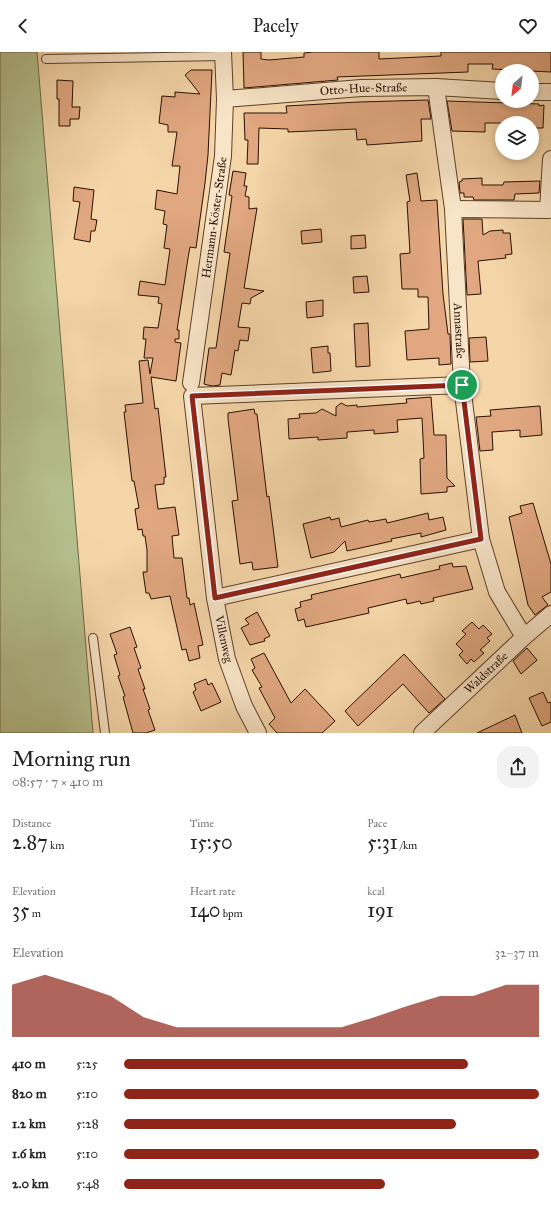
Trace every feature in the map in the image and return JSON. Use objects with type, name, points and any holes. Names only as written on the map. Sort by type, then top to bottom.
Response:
[{"type":"street","name":"Hermann-Köster-Straße","points":[[192,389],[223,156],[225,99],[223,54]]},
{"type":"street","name":"Otto-Hue-Straße","points":[[225,99],[361,88],[436,87],[495,91]]},
{"type":"street","name":"Annastraße","points":[[436,87],[453,209],[462,385],[481,539],[497,592],[524,637]]},
{"type":"street","points":[[539,92],[551,92]]},
{"type":"street","points":[[453,209],[550,210],[551,159]]},
{"type":"street","points":[[192,389],[462,385]]},
{"type":"street","name":"Villenweg","points":[[192,389],[215,598],[227,659],[244,706],[258,733]]},
{"type":"street","points":[[215,598],[481,539]]},
{"type":"street","name":"Waldstraße","points":[[422,733],[524,637],[551,614]]},
{"type":"lane","points":[[46,59],[223,54]]},
{"type":"lane","points":[[93,638],[105,733]]},
{"type":"green space","points":[[0,52],[37,52],[93,733],[0,733]]},
{"type":"building","points":[[243,52],[261,52],[261,59],[269,60],[304,57],[304,53],[313,52],[379,52],[379,59],[441,56],[441,52],[551,52],[551,72],[539,71],[539,64],[495,64],[495,69],[492,69],[493,64],[468,64],[468,72],[337,77],[338,80],[244,88]]},
{"type":"building","points":[[191,70],[212,70],[208,155],[205,183],[196,248],[190,247],[188,258],[177,330],[179,330],[179,339],[175,339],[175,342],[181,343],[176,381],[151,377],[155,409],[158,408],[166,477],[164,477],[164,484],[155,485],[158,509],[175,507],[179,535],[172,536],[174,558],[182,558],[187,598],[189,598],[190,605],[194,603],[203,645],[198,646],[200,658],[189,661],[186,649],[182,650],[170,596],[151,599],[149,593],[146,593],[143,572],[147,572],[147,550],[145,536],[143,536],[142,529],[138,530],[135,509],[139,508],[134,481],[132,481],[124,412],[126,412],[125,405],[143,403],[139,361],[148,360],[150,374],[153,358],[144,358],[146,339],[143,339],[144,327],[158,328],[162,304],[158,303],[159,297],[138,295],[140,281],[165,285],[170,249],[164,248],[167,225],[163,224],[165,211],[155,209],[157,190],[177,194],[180,166],[172,166],[177,132],[168,132],[168,125],[159,123],[162,96],[175,97],[175,92],[200,94],[185,75]]},
{"type":"building","points":[[57,80],[73,81],[72,107],[80,107],[79,119],[70,119],[70,126],[59,126]]},
{"type":"building","points":[[428,100],[431,119],[421,119],[422,141],[367,145],[366,139],[357,140],[356,129],[288,132],[288,129],[259,128],[258,164],[247,164],[248,140],[245,140],[244,113],[287,113],[286,106]]},
{"type":"building","points":[[447,101],[495,103],[495,108],[539,108],[539,106],[544,105],[543,128],[539,128],[539,116],[495,116],[495,123],[485,123],[485,132],[452,131]]},
{"type":"building","points":[[233,171],[246,173],[244,186],[247,186],[245,196],[249,197],[249,209],[257,208],[244,288],[264,291],[251,298],[250,304],[242,303],[238,327],[250,328],[248,341],[240,340],[238,351],[235,350],[231,375],[222,373],[220,385],[212,386],[204,384],[209,348],[216,348],[230,253],[224,252],[232,196],[229,195]]},
{"type":"building","points":[[417,173],[421,201],[437,200],[443,294],[448,334],[450,334],[451,364],[439,365],[439,358],[407,360],[405,331],[429,329],[428,297],[418,297],[418,289],[402,289],[400,254],[410,253],[407,202],[410,201],[406,175]]},
{"type":"building","points":[[482,178],[482,185],[503,185],[504,182],[540,181],[539,193],[515,194],[514,200],[474,200],[473,197],[464,197],[464,193],[460,193],[459,182],[462,181],[462,179]]},
{"type":"building","points":[[74,187],[94,190],[91,219],[97,220],[95,231],[91,231],[90,242],[74,239],[80,202],[73,201]]},
{"type":"building","points":[[463,219],[482,219],[483,235],[490,231],[503,230],[503,233],[510,233],[512,254],[505,255],[506,258],[478,261],[481,294],[467,295]]},
{"type":"building","points":[[321,229],[322,242],[302,244],[301,231]]},
{"type":"building","points":[[365,235],[366,248],[351,249],[351,236]]},
{"type":"building","points":[[367,276],[369,292],[354,293],[353,277]]},
{"type":"building","points":[[323,300],[323,316],[307,318],[306,302]]},
{"type":"building","points":[[368,323],[370,366],[356,367],[354,324]]},
{"type":"building","points":[[486,337],[488,361],[470,362],[469,338]]},
{"type":"building","points":[[328,346],[331,371],[313,373],[311,348]]},
{"type":"building","points":[[431,397],[434,435],[446,435],[447,478],[455,486],[447,487],[447,492],[421,494],[420,459],[424,458],[422,418],[397,420],[398,432],[374,434],[374,430],[347,432],[347,438],[318,440],[318,437],[289,439],[288,419],[300,418],[299,414],[316,413],[322,409],[336,416],[336,407],[341,403],[347,406],[357,405],[357,407],[407,403],[406,399]]},
{"type":"building","points":[[540,406],[542,435],[520,437],[520,430],[492,432],[493,450],[480,451],[476,417],[491,416],[490,410]]},
{"type":"building","points":[[254,409],[255,414],[257,414],[267,497],[269,496],[278,567],[253,570],[252,562],[240,564],[232,501],[238,500],[228,413]]},
{"type":"building","points":[[533,503],[551,564],[551,592],[542,597],[548,605],[535,615],[528,605],[509,517],[522,513],[520,506]]},
{"type":"building","points":[[428,513],[429,520],[443,517],[446,530],[421,537],[421,533],[391,539],[392,541],[347,551],[345,541],[334,552],[311,558],[303,524],[330,517],[331,520],[339,518],[341,527],[368,520],[369,522],[386,519],[387,523]]},
{"type":"building","points":[[452,563],[453,567],[466,566],[473,589],[433,598],[434,601],[421,604],[420,601],[407,604],[406,599],[368,608],[369,613],[306,627],[304,619],[298,621],[295,609],[301,607],[300,602],[312,599],[311,595],[400,574],[401,578],[440,569],[439,566]]},
{"type":"building","points":[[257,612],[270,636],[264,639],[265,641],[250,645],[241,628],[249,624],[245,619]]},
{"type":"building","points":[[472,622],[479,629],[483,625],[492,634],[487,638],[490,641],[480,650],[484,653],[474,662],[471,659],[467,664],[459,655],[463,651],[456,644],[466,634],[462,631]]},
{"type":"building","points":[[130,627],[137,647],[134,648],[141,668],[138,669],[150,709],[148,710],[155,730],[146,733],[133,733],[123,697],[125,696],[118,676],[120,675],[114,655],[117,654],[110,634]]},
{"type":"building","points":[[527,648],[537,660],[521,674],[513,661]]},
{"type":"building","points":[[264,653],[291,703],[305,689],[335,721],[322,733],[277,733],[269,724],[275,718],[259,688],[262,687],[252,670],[255,668],[251,659]]},
{"type":"building","points":[[404,654],[445,699],[429,713],[403,684],[358,726],[345,711]]},
{"type":"building","points":[[206,679],[208,685],[212,683],[221,702],[201,711],[193,692],[196,690],[194,684]]},
{"type":"building","points":[[543,692],[548,703],[551,702],[551,722],[542,726],[529,698]]},
{"type":"building","points":[[515,715],[522,733],[477,733]]},
{"type":"route","points":[[462,385],[481,539],[215,598],[192,396],[462,385]]}]
